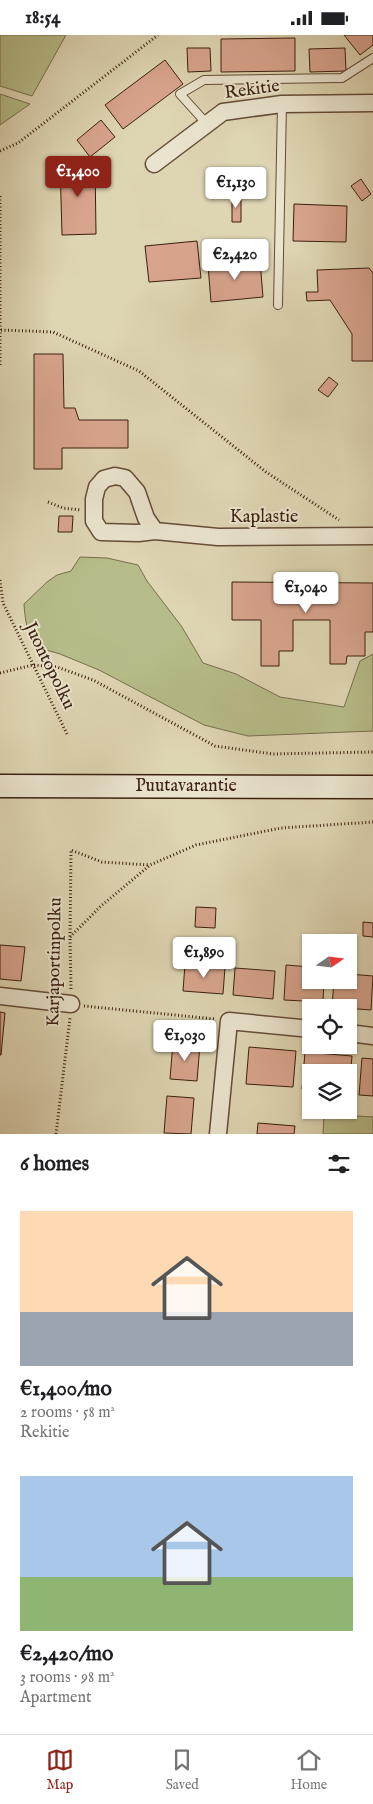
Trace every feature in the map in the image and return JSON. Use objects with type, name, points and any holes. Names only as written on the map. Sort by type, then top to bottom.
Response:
[{"type":"main road","name":"Puutavarantie","points":[[0,786],[373,787]]},
{"type":"street","name":"Rekitie","points":[[154,164],[223,111],[282,104],[373,103]]},
{"type":"street","points":[[94,511],[98,487],[104,479],[125,478],[137,493],[146,518],[155,531]]},
{"type":"street","name":"Kaplastie","points":[[94,511],[94,521],[101,532],[138,533],[155,531],[218,537],[367,537]]},
{"type":"street","points":[[0,996],[71,1004]]},
{"type":"street","points":[[218,1134],[228,1021],[302,1028]]},
{"type":"street","points":[[357,1034],[373,1036]]},
{"type":"lane","points":[[206,124],[180,93],[204,80],[342,78],[373,58]]},
{"type":"lane","points":[[278,305],[282,104]]},
{"type":"path","points":[[0,151],[18,143],[158,35]]},
{"type":"path","points":[[0,197],[0,367]]},
{"type":"path","points":[[1,330],[53,333],[139,371],[266,472],[367,537]]},
{"type":"path","points":[[48,502],[63,508],[94,511]]},
{"type":"path","name":"Juontopolku","points":[[0,580],[3,603],[67,734]]},
{"type":"path","points":[[0,673],[34,665],[56,667],[93,680],[215,746],[273,754],[373,752]]},
{"type":"path","points":[[70,937],[101,906],[150,865],[196,845],[280,828],[373,822]]},
{"type":"path","name":"Karjaportinpolku","points":[[56,1134],[71,1004],[71,850],[102,862],[150,865]]},
{"type":"path","points":[[71,1004],[228,1021]]},
{"type":"green space","points":[[0,35],[66,35],[32,96],[0,86]]},
{"type":"green space","points":[[0,94],[30,104],[0,125]]},
{"type":"green space","points":[[80,557],[107,558],[138,565],[147,581],[182,627],[203,663],[236,674],[280,697],[344,707],[360,661],[373,654],[373,731],[248,736],[204,725],[99,670],[60,654],[36,647],[30,637],[24,604],[47,582],[57,575],[71,571]]},
{"type":"green space","points":[[357,1116],[373,1117],[373,1134],[323,1134],[324,1119],[357,1119]]},
{"type":"building","points":[[344,35],[373,35],[373,45],[360,55]]},
{"type":"building","points":[[295,38],[295,71],[221,72],[221,39]]},
{"type":"building","points":[[187,48],[210,48],[211,71],[188,72]]},
{"type":"building","points":[[345,48],[346,71],[310,72],[309,49]]},
{"type":"building","points":[[165,60],[183,84],[123,129],[105,105]]},
{"type":"building","points":[[101,120],[115,137],[90,157],[77,140]]},
{"type":"building","points":[[95,162],[96,234],[62,235],[60,163]]},
{"type":"building","points":[[361,179],[371,194],[362,201],[351,186]]},
{"type":"building","points":[[232,197],[241,197],[241,222],[232,222]]},
{"type":"building","points":[[294,204],[347,206],[346,242],[293,241]]},
{"type":"building","points":[[197,241],[201,278],[149,282],[145,246]]},
{"type":"building","points":[[260,261],[263,297],[211,302],[208,265]]},
{"type":"building","points":[[369,268],[373,273],[373,361],[352,361],[352,334],[330,300],[307,301],[306,292],[318,292],[317,270]]},
{"type":"building","points":[[34,354],[63,354],[64,408],[75,408],[79,420],[128,420],[128,448],[62,448],[62,469],[34,469]]},
{"type":"building","points":[[329,377],[338,384],[328,397],[318,390]]},
{"type":"building","points":[[59,516],[73,516],[72,532],[58,532]]},
{"type":"building","points":[[232,582],[373,583],[373,632],[365,632],[365,656],[347,656],[346,664],[330,664],[330,620],[293,620],[293,651],[279,651],[279,666],[261,666],[261,620],[232,620]]},
{"type":"building","points":[[196,907],[216,908],[215,928],[195,927]]},
{"type":"building","points":[[363,922],[373,923],[373,937],[363,936]]},
{"type":"building","points":[[0,945],[25,947],[21,981],[0,979]]},
{"type":"building","points":[[185,964],[225,967],[223,994],[183,991]]},
{"type":"building","points":[[286,965],[302,966],[302,989],[324,989],[323,999],[284,1000]]},
{"type":"building","points":[[235,968],[275,971],[273,999],[233,995]]},
{"type":"building","points":[[358,975],[373,976],[371,1010],[357,1009],[357,999],[333,999],[333,989],[358,989]]},
{"type":"building","points":[[0,1012],[5,1013],[1,1055],[0,1055]]},
{"type":"building","points":[[173,1042],[200,1044],[197,1081],[170,1079]]},
{"type":"building","points":[[249,1047],[296,1051],[293,1087],[246,1084]]},
{"type":"building","points":[[305,1054],[352,1056],[351,1064],[304,1064]]},
{"type":"building","points":[[362,1058],[373,1059],[373,1096],[359,1095]]},
{"type":"building","points":[[167,1096],[194,1098],[191,1134],[164,1133]]},
{"type":"building","points":[[258,1123],[295,1126],[294,1134],[257,1134]]}]
